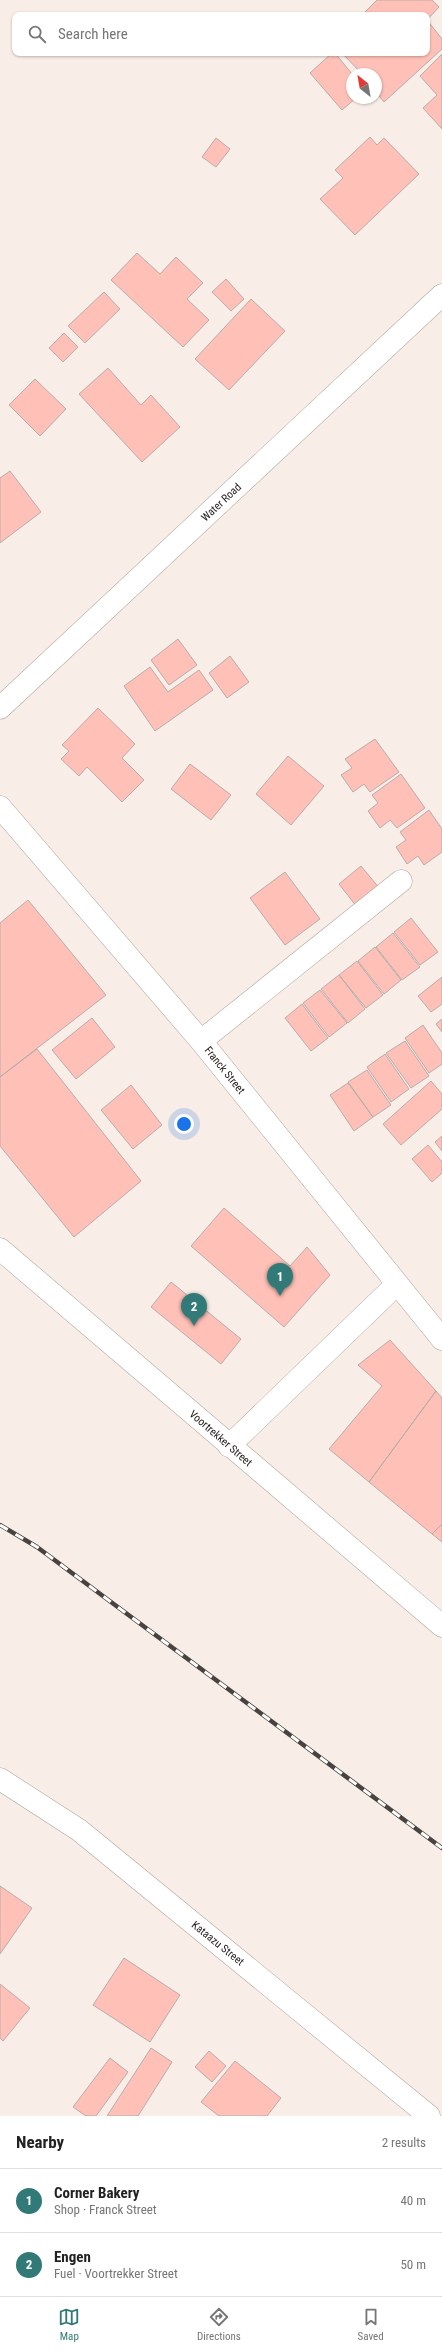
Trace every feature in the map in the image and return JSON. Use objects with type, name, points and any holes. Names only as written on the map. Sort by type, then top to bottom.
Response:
[{"type":"street","name":"Water Road","points":[[0,708],[442,295]]},
{"type":"street","name":"Franck Street","points":[[0,808],[202,1041],[442,1339]]},
{"type":"street","points":[[202,1041],[401,881]]},
{"type":"street","name":"Voortrekker Street","points":[[0,1250],[442,1626]]},
{"type":"street","points":[[229,1446],[397,1284]]},
{"type":"street","name":"Kataazu Street","points":[[0,1779],[79,1830],[428,2116]]},
{"type":"building","points":[[377,0],[432,0],[439,7],[430,17],[430,12],[365,12]]},
{"type":"building","points":[[430,24],[442,39],[442,49],[384,102],[382,100],[382,68],[356,68],[345,56],[430,56]]},
{"type":"building","points":[[442,54],[442,129],[423,108],[437,95],[420,76]]},
{"type":"building","points":[[329,56],[337,56],[347,68],[346,104],[349,104],[342,110],[310,73]]},
{"type":"building","points":[[370,137],[377,145],[384,138],[419,174],[355,235],[320,199],[343,178],[335,170]]},
{"type":"building","points":[[216,138],[230,149],[216,167],[202,157]]},
{"type":"building","points":[[137,253],[160,274],[176,257],[203,283],[187,299],[209,320],[183,347],[111,280]]},
{"type":"building","points":[[226,279],[244,299],[231,311],[212,292]]},
{"type":"building","points":[[104,292],[120,309],[85,343],[68,326]]},
{"type":"building","points":[[251,299],[285,331],[229,390],[195,359]]},
{"type":"building","points":[[64,333],[78,347],[63,362],[49,348]]},
{"type":"building","points":[[108,368],[141,405],[151,395],[180,427],[142,462],[79,394]]},
{"type":"building","points":[[35,379],[66,409],[40,436],[9,405]]},
{"type":"building","points":[[10,471],[41,512],[0,543],[0,478]]},
{"type":"building","points":[[178,639],[197,665],[169,685],[151,660]]},
{"type":"building","points":[[230,656],[249,682],[227,698],[209,673]]},
{"type":"building","points":[[150,667],[168,692],[199,670],[213,690],[155,731],[124,686]]},
{"type":"building","points":[[98,708],[135,744],[122,758],[144,780],[122,802],[87,767],[79,776],[61,759],[69,751],[62,745]]},
{"type":"building","points":[[375,739],[399,772],[370,792],[364,784],[353,792],[341,775],[352,768],[345,759]]},
{"type":"building","points":[[288,756],[324,786],[291,825],[256,794]]},
{"type":"building","points":[[190,764],[231,795],[211,820],[171,789]]},
{"type":"building","points":[[401,774],[425,808],[397,828],[390,820],[380,828],[368,811],[378,803],[372,795]]},
{"type":"building","points":[[429,810],[442,829],[442,852],[424,865],[418,856],[407,864],[396,847],[406,840],[400,832]]},
{"type":"building","points":[[361,866],[380,889],[357,907],[339,884]]},
{"type":"building","points":[[285,872],[320,919],[285,945],[250,898]]},
{"type":"building","points":[[28,900],[106,995],[0,1077],[0,923]]},
{"type":"building","points":[[411,918],[438,952],[420,965],[394,932]]},
{"type":"building","points":[[393,933],[420,967],[402,980],[376,947]]},
{"type":"building","points":[[375,947],[401,980],[384,994],[358,961]]},
{"type":"building","points":[[357,961],[383,995],[366,1008],[339,975]]},
{"type":"building","points":[[339,975],[365,1009],[348,1023],[321,989]]},
{"type":"building","points":[[442,977],[442,1004],[431,1012],[418,996]]},
{"type":"building","points":[[320,990],[347,1023],[329,1037],[303,1003]]},
{"type":"building","points":[[302,1004],[328,1038],[311,1051],[285,1018]]},
{"type":"building","points":[[92,1018],[115,1047],[76,1079],[52,1050]]},
{"type":"building","points":[[442,1019],[442,1032],[436,1024]]},
{"type":"building","points":[[423,1025],[442,1053],[442,1064],[429,1073],[405,1038]]},
{"type":"building","points":[[405,1041],[429,1076],[411,1088],[386,1053]]},
{"type":"building","points":[[37,1049],[141,1181],[74,1237],[0,1146],[0,1077]]},
{"type":"building","points":[[385,1054],[409,1089],[391,1102],[367,1067]]},
{"type":"building","points":[[367,1070],[391,1105],[373,1117],[348,1082]]},
{"type":"building","points":[[431,1081],[442,1094],[442,1109],[401,1145],[383,1124]]},
{"type":"building","points":[[348,1083],[373,1117],[354,1131],[330,1095]]},
{"type":"building","points":[[131,1085],[162,1125],[133,1149],[101,1110]]},
{"type":"building","points":[[442,1136],[442,1151],[435,1142]]},
{"type":"building","points":[[428,1145],[442,1162],[442,1173],[432,1182],[412,1159]]},
{"type":"building","points":[[224,1208],[290,1266],[307,1247],[330,1275],[284,1327],[191,1246]]},
{"type":"building","points":[[171,1282],[241,1339],[221,1364],[151,1307]]},
{"type":"building","points":[[390,1340],[436,1391],[369,1482],[329,1449],[382,1386],[358,1365]]},
{"type":"building","points":[[436,1391],[442,1398],[442,1524],[432,1534],[369,1482]]},
{"type":"building","points":[[442,1524],[442,1542],[432,1534]]},
{"type":"building","points":[[0,1886],[32,1908],[0,1954]]},
{"type":"building","points":[[124,1958],[180,1995],[150,2042],[93,2005]]},
{"type":"building","points":[[0,1984],[30,2008],[3,2041],[0,2038]]},
{"type":"building","points":[[151,2048],[172,2062],[138,2116],[107,2116]]},
{"type":"building","points":[[209,2051],[226,2066],[212,2082],[195,2067]]},
{"type":"building","points":[[110,2058],[128,2072],[96,2116],[86,2116],[73,2107]]},
{"type":"building","points":[[235,2061],[281,2098],[267,2116],[219,2116],[201,2102]]},
{"type":"railway","points":[[0,1525],[37,1547],[442,1848]]},
{"type":"place","name":"Corner Bakery","points":[[280,1296]]},
{"type":"place","name":"Engen","points":[[194,1326]]}]
